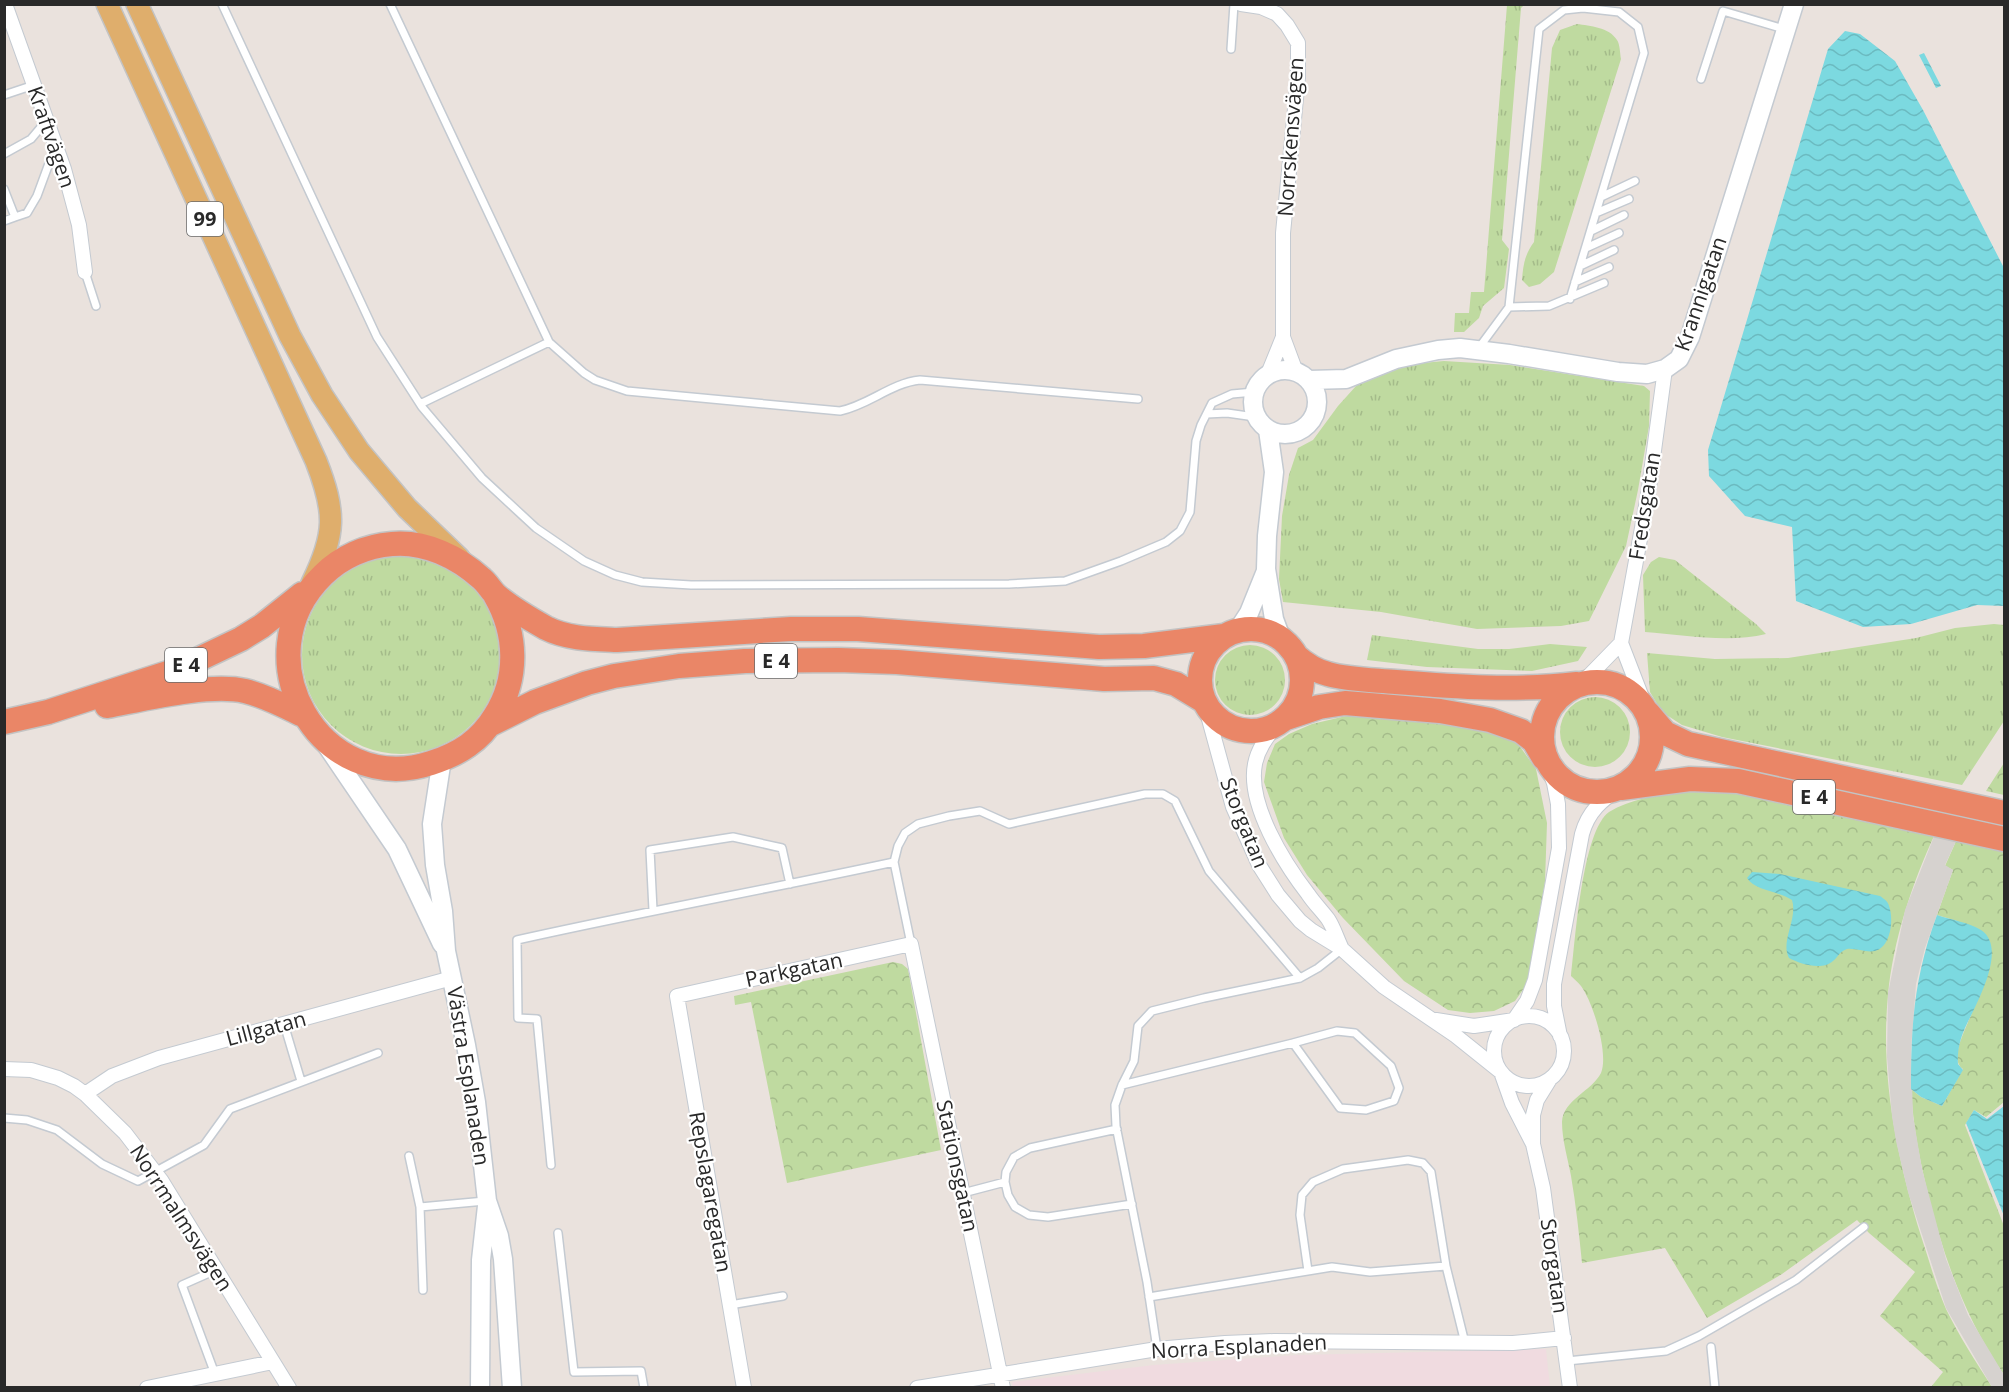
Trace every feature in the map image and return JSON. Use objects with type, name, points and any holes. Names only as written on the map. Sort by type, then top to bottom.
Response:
[{"type":"highway","name":"E 4","points":[[4,722],[48,712],[174,670],[241,639],[262,626],[309,589],[330,568],[351,554],[394,543],[443,552],[475,573],[495,595],[548,629],[568,636],[617,640],[791,629],[858,629],[1099,647],[1144,646],[1261,629],[1288,647],[1306,664],[1327,674],[1496,689],[1600,682],[1616,686],[1634,697],[1665,733],[1676,740],[1694,746],[2004,813]]},
{"type":"highway","name":"E 4","points":[[309,589],[296,611],[287,659],[296,696],[312,725]]},
{"type":"highway","name":"E 4","points":[[48,712],[107,706],[190,692],[228,689],[255,695],[312,725],[350,756],[382,767],[401,769],[423,765],[463,750],[488,726],[504,700],[510,681],[512,662],[510,632],[495,595]]},
{"type":"highway","points":[[1204,701],[1199,681],[1203,660],[1212,645],[1231,633]]},
{"type":"highway","points":[[1282,721],[1295,705],[1301,689],[1301,670],[1288,647]]},
{"type":"highway","name":"E 4","points":[[488,726],[535,702],[614,676],[679,666],[745,661],[897,662],[1104,679],[1154,678],[1181,686],[1204,701],[1218,719],[1234,728],[1256,731],[1319,707],[1345,703],[1440,711],[1490,720],[1521,731],[1534,741],[1546,762],[1563,780],[1580,789],[1600,792],[1690,779],[1738,781],[2004,839]]},
{"type":"highway","points":[[1546,762],[1542,738],[1547,714],[1563,693],[1582,683]]},
{"type":"highway","points":[[1621,788],[1638,775],[1650,755],[1652,736],[1648,713]]},
{"type":"main road","name":"99","points":[[107,4],[328,491],[332,522],[328,544],[325,557],[309,589]]},
{"type":"main road","name":"99","points":[[137,4],[290,336],[322,395],[359,451],[407,508],[475,573]]},
{"type":"street","name":"Norrskensvägen","points":[[1241,4],[1277,14],[1298,43],[1298,78],[1284,233],[1283,337]]},
{"type":"street","name":"Krannigatan","points":[[1302,376],[1346,378],[1396,359],[1460,348],[1618,372],[1647,374],[1665,369],[1679,359],[1690,337],[1794,4]]},
{"type":"street","name":"Kraftvägen","points":[[5,5],[56,145],[79,225],[85,272]]},
{"type":"street","points":[[1274,472],[1262,423],[1252,400],[1257,385],[1268,374],[1283,337]]},
{"type":"street","points":[[1283,337],[1302,376],[1316,394],[1316,409],[1309,424],[1294,433],[1286,444],[1274,472],[1266,569],[1274,619],[1288,647]]},
{"type":"street","name":"Fredsgatan","points":[[1621,643],[1648,495],[1665,369]]},
{"type":"street","points":[[1268,374],[1278,370],[1302,376]]},
{"type":"street","name":"Krannigatan","points":[[1316,409],[1346,378]]},
{"type":"street","points":[[1262,423],[1276,434],[1294,433]]},
{"type":"street","points":[[1231,633],[1249,613],[1266,569]]},
{"type":"street","points":[[1582,683],[1621,643],[1648,713]]},
{"type":"street","name":"Storgatan","points":[[1204,701],[1233,807],[1259,866],[1278,895],[1300,921],[1341,949],[1384,987],[1434,1020],[1511,1081],[1524,1086],[1538,1085],[1550,1079]]},
{"type":"street","name":"Storgatan","points":[[1282,721],[1260,749],[1254,765],[1253,776],[1259,804],[1280,851],[1298,882],[1329,920],[1341,949]]},
{"type":"street","name":"Västra Esplanaden","points":[[312,725],[397,849],[446,951]]},
{"type":"street","name":"Västra Esplanaden","points":[[442,759],[433,812],[432,835],[444,911],[446,951],[476,1102],[488,1201],[504,1259],[513,1388]]},
{"type":"street","points":[[1514,1020],[1527,1001],[1535,980],[1559,848],[1558,804],[1546,762]]},
{"type":"street","points":[[1560,1036],[1554,1006],[1554,984],[1582,834],[1587,819],[1596,806],[1608,795],[1621,788]]},
{"type":"street","name":"Parkgatan","points":[[677,996],[911,944]]},
{"type":"street","name":"Stationsgatan","points":[[911,944],[1003,1388]]},
{"type":"street","name":"Lillgatan","points":[[85,1094],[112,1076],[159,1058],[452,978]]},
{"type":"street","name":"Repslagaregatan","points":[[677,996],[744,1388]]},
{"type":"street","name":"Storgatan","points":[[1434,1020],[1474,1026],[1527,1016],[1540,1018],[1552,1025],[1560,1036],[1564,1049],[1562,1063],[1537,1100],[1533,1115],[1533,1144],[1543,1188],[1570,1388]]},
{"type":"street","name":"Storgatan","points":[[1514,1020],[1503,1028],[1496,1040],[1495,1060],[1512,1103],[1533,1144]]},
{"type":"street","name":"Norrmalmsvägen","points":[[4,1069],[31,1070],[58,1078],[85,1094],[125,1133],[154,1172],[289,1388]]},
{"type":"street","name":"Västra Esplanaden","points":[[480,1388],[481,1260],[488,1201]]},
{"type":"street","name":"Norra Esplanaden","points":[[917,1388],[1157,1349],[1225,1343],[1274,1341],[1513,1343],[1564,1338]]},
{"type":"street","points":[[147,1388],[273,1362]]},
{"type":"lane","points":[[222,4],[377,337],[420,404],[482,478],[536,528],[584,561],[615,575],[642,582],[692,585],[1018,584],[1065,581],[1157,546],[1180,531],[1190,513],[1196,441],[1212,404],[1232,394],[1254,392]]},
{"type":"lane","points":[[390,4],[549,342],[595,380],[627,391],[658,395],[840,411],[852,408],[902,383],[920,380],[1138,399]]},
{"type":"lane","points":[[1231,49],[1234,4]]},
{"type":"lane","points":[[1477,350],[1509,307],[1539,29],[1564,10],[1582,8],[1619,12],[1638,27],[1644,53],[1570,299]]},
{"type":"lane","points":[[1701,79],[1723,11],[1786,30]]},
{"type":"lane","points":[[4,96],[34,85]]},
{"type":"lane","points":[[4,154],[31,140],[46,120]]},
{"type":"lane","points":[[4,221],[27,213],[37,196],[56,145]]},
{"type":"lane","points":[[1601,197],[1635,181]]},
{"type":"lane","points":[[4,189],[15,217]]},
{"type":"lane","points":[[1596,213],[1629,199]]},
{"type":"lane","points":[[1591,231],[1624,215]]},
{"type":"lane","points":[[1586,248],[1619,233]]},
{"type":"lane","points":[[1580,266],[1614,250]]},
{"type":"lane","points":[[1575,282],[1609,267]]},
{"type":"lane","points":[[85,272],[96,306]]},
{"type":"lane","points":[[1509,307],[1549,306],[1604,283]]},
{"type":"lane","points":[[420,404],[549,342]]},
{"type":"lane","points":[[1207,414],[1227,413],[1262,423]]},
{"type":"lane","points":[[911,944],[894,862],[898,846],[905,833],[918,824],[980,811],[1009,824],[1145,794],[1163,794],[1174,801],[1209,870],[1300,978]]},
{"type":"lane","points":[[653,910],[650,850],[733,837],[782,848],[790,884]]},
{"type":"lane","points":[[551,1165],[537,1019],[518,1018],[517,940],[653,910],[894,862]]},
{"type":"lane","points":[[1157,1349],[1117,1129],[1115,1105],[1134,1061],[1138,1026],[1152,1011],[1300,978],[1318,968],[1341,949]]},
{"type":"lane","points":[[284,1024],[301,1081]]},
{"type":"lane","points":[[1122,1085],[1337,1030],[1355,1033],[1391,1066],[1399,1088],[1394,1101],[1366,1110],[1340,1108],[1293,1043]]},
{"type":"lane","points":[[4,1118],[27,1120],[57,1130],[102,1164],[138,1181],[204,1145],[230,1109],[378,1053]]},
{"type":"lane","points":[[1117,1129],[1030,1148],[1014,1157],[1006,1172],[1005,1182],[1008,1195],[1015,1207],[1029,1215],[1048,1217],[1132,1204]]},
{"type":"lane","points":[[409,1156],[420,1207],[423,1290]]},
{"type":"lane","points":[[1308,1271],[1299,1215],[1302,1195],[1313,1182],[1343,1168],[1408,1160],[1423,1163],[1431,1172],[1446,1266],[1465,1343]]},
{"type":"lane","points":[[963,1193],[1005,1182]]},
{"type":"lane","points":[[420,1207],[488,1201]]},
{"type":"lane","points":[[1567,1361],[1666,1351],[1699,1336],[1770,1297],[1796,1280],[1864,1227]]},
{"type":"lane","points":[[558,1233],[574,1372],[641,1371],[644,1388]]},
{"type":"lane","points":[[1149,1297],[1332,1267],[1370,1272],[1446,1266]]},
{"type":"lane","points":[[215,1374],[182,1285],[216,1270]]},
{"type":"lane","points":[[730,1305],[783,1296]]},
{"type":"lane","points":[[1711,1347],[1715,1388]]},
{"type":"shaded area","points":[[1935,834],[1957,839],[1945,865],[1953,870],[1925,948],[1916,984],[1911,1050],[1913,1116],[1922,1169],[1946,1259],[1968,1315],[2004,1375],[2004,1387],[1992,1387],[1946,1308],[1908,1192],[1892,1116],[1887,1057],[1888,993],[1905,910]]},
{"type":"shaded area","points":[[1546,1349],[1550,1387],[1013,1388],[1012,1382],[1154,1365],[1298,1355]]},
{"type":"green space","points":[[1507,5],[1524,5],[1521,8],[1502,240],[1509,249],[1504,288],[1483,306],[1479,318],[1464,332],[1454,332],[1455,313],[1469,313],[1471,292],[1484,292]]},
{"type":"green space","points":[[1577,24],[1609,32],[1619,44],[1621,59],[1554,272],[1540,284],[1529,287],[1522,280],[1522,275],[1527,255],[1534,242],[1552,48],[1560,30]]},
{"type":"green space","points":[[1444,361],[1510,365],[1644,386],[1650,391],[1649,426],[1626,546],[1589,621],[1561,626],[1477,629],[1381,612],[1283,602],[1279,579],[1282,516],[1289,475],[1298,448],[1313,440],[1356,386],[1402,365]]},
{"type":"green space","points":[[391,556],[411,556],[439,563],[464,578],[478,592],[493,617],[500,645],[500,665],[493,693],[478,718],[464,732],[430,750],[411,754],[391,754],[363,747],[338,732],[324,718],[306,684],[302,665],[302,645],[309,617],[324,592],[338,578],[372,560]]},
{"type":"green space","points":[[1659,557],[1675,560],[1766,634],[1722,638],[1645,632],[1643,575],[1651,562]]},
{"type":"green space","points":[[2004,625],[2004,721],[1962,785],[1722,737],[1682,725],[1662,712],[1650,692],[1647,653],[1715,659],[1788,658],[1916,638],[1955,628]]},
{"type":"green space","points":[[1372,635],[1478,649],[1509,649],[1550,644],[1587,647],[1578,661],[1532,671],[1427,667],[1367,660]]},
{"type":"green space","points":[[1250,645],[1263,648],[1275,655],[1282,667],[1285,680],[1282,693],[1275,705],[1263,712],[1250,715],[1237,712],[1225,705],[1218,693],[1215,680],[1218,667],[1225,655],[1237,648]]},
{"type":"green space","points":[[1595,697],[1608,700],[1620,707],[1627,719],[1630,732],[1627,745],[1620,757],[1608,764],[1595,767],[1582,764],[1570,757],[1563,745],[1560,732],[1563,719],[1570,707],[1582,700]]},
{"type":"green space","points":[[1368,715],[1496,731],[1518,744],[1536,769],[1547,823],[1545,882],[1527,984],[1515,1001],[1494,1011],[1470,1013],[1448,1010],[1404,981],[1343,918],[1307,875],[1284,838],[1264,782],[1267,763],[1275,744],[1289,734],[1312,724],[1346,716]]},
{"type":"green space","points":[[2004,763],[2004,795],[1986,791]]},
{"type":"green space","points":[[1679,790],[1744,794],[1776,799],[1935,834],[1911,892],[1894,954],[1886,1026],[1886,1056],[1892,1117],[1912,1207],[1942,1300],[1968,1349],[1992,1387],[1931,1387],[1943,1372],[1880,1316],[1915,1272],[1857,1220],[1782,1274],[1707,1318],[1665,1248],[1582,1263],[1562,1122],[1567,1108],[1597,1079],[1603,1064],[1601,1041],[1595,1016],[1586,994],[1571,976],[1586,864],[1592,841],[1600,823],[1609,812],[1634,801]]},
{"type":"green space","points":[[1957,839],[2004,849],[2004,1102],[1986,1117],[1974,1110],[1965,1125],[2004,1226],[2004,1375],[1968,1312],[1942,1245],[1923,1171],[1912,1103],[1911,1089],[1921,1097],[1942,1106],[1963,1069],[1957,1056],[1975,1004],[1972,977],[1957,921],[1937,915],[1953,870],[1945,866]]},
{"type":"green space","points":[[893,962],[902,964],[908,969],[941,1150],[787,1183],[751,1002],[735,1005],[734,996]]},
{"type":"water","points":[[1845,31],[1860,34],[1895,61],[1923,110],[2004,268],[2004,606],[1977,605],[1911,624],[1863,627],[1796,601],[1792,527],[1745,516],[1709,476],[1708,450],[1828,49]]},
{"type":"water","points":[[1924,53],[1941,86],[1936,88],[1919,55]]},
{"type":"water","points":[[1752,872],[1780,874],[1880,896],[1888,903],[1890,912],[1890,932],[1885,944],[1875,951],[1847,949],[1823,966],[1811,966],[1789,958],[1787,944],[1793,915],[1792,900],[1756,886],[1747,878]]},
{"type":"water","points":[[1937,915],[1981,930],[1989,938],[1992,950],[1987,978],[1960,1041],[1958,1064],[1963,1070],[1942,1106],[1921,1097],[1911,1089],[1915,1001],[1923,959]]},
{"type":"water","points":[[2004,1106],[2004,1216],[1966,1123],[1974,1110],[1987,1119]]}]
